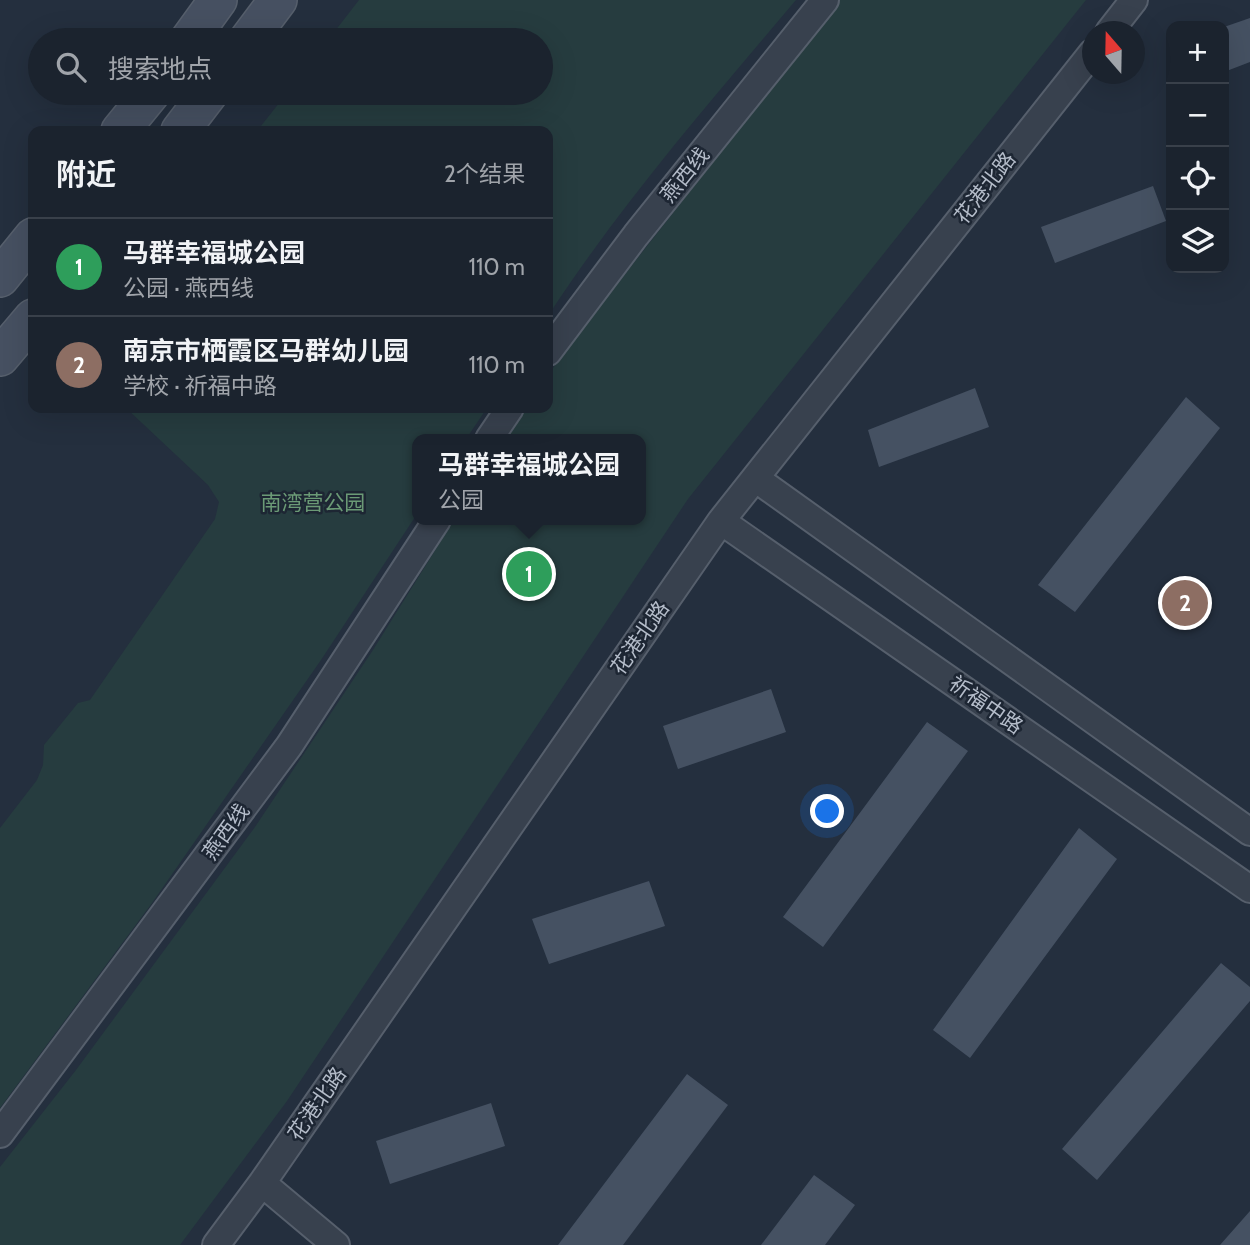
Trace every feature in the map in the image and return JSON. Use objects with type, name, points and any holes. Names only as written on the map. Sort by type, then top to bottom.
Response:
[{"type":"main road","points":[[198,28],[218,0]]},
{"type":"main road","points":[[257,28],[278,0]]},
{"type":"main road","points":[[124,126],[141,105]]},
{"type":"main road","points":[[184,126],[200,105]]},
{"type":"main road","points":[[0,278],[28,243]]},
{"type":"main road","points":[[0,357],[28,324]]},
{"type":"street","name":"燕西线","points":[[553,345],[636,235],[825,0]]},
{"type":"street","points":[[1118,21],[1134,0]]},
{"type":"street","name":"花港北路","points":[[216,1245],[262,1183],[721,521],[1082,66]]},
{"type":"street","points":[[492,434],[507,413]]},
{"type":"street","points":[[755,478],[1250,832]]},
{"type":"street","name":"祈福中路","points":[[721,521],[1250,889]]},
{"type":"street","name":"燕西线","points":[[0,1134],[289,746],[434,525]]},
{"type":"street","points":[[262,1183],[337,1245]]},
{"type":"green space","points":[[359,0],[796,0],[636,194],[553,308],[553,126],[261,126],[278,105],[553,105],[553,28],[337,28]]},
{"type":"green space","points":[[840,0],[1086,0],[688,499],[287,1101],[180,1245],[0,1245],[0,1167],[76,1070],[255,827],[373,650],[451,525],[646,525],[646,434],[509,434],[523,413],[553,413],[553,368]]},
{"type":"green space","name":"南湾营公园","points":[[131,413],[484,413],[469,434],[412,434],[412,522],[321,660],[152,903],[0,1108],[0,828],[37,780],[43,765],[44,745],[78,703],[90,700],[215,519],[219,502],[208,485]]},
{"type":"building","points":[[1250,18],[1250,62],[1229,70],[1229,25]]},
{"type":"building","points":[[1153,186],[1166,221],[1055,263],[1041,227]]},
{"type":"building","points":[[975,388],[989,427],[879,467],[868,430]]},
{"type":"building","points":[[1186,397],[1220,428],[1075,612],[1038,585]]},
{"type":"building","points":[[771,689],[786,732],[678,769],[663,726]]},
{"type":"building","points":[[927,722],[968,751],[823,947],[783,917]]},
{"type":"building","points":[[1079,828],[1117,859],[970,1058],[933,1030]]},
{"type":"building","points":[[649,881],[665,926],[549,964],[532,919]]},
{"type":"building","points":[[1221,963],[1250,987],[1250,1001],[1097,1180],[1062,1149]]},
{"type":"building","points":[[687,1074],[728,1105],[623,1245],[558,1245]]},
{"type":"building","points":[[491,1103],[505,1146],[390,1184],[376,1141]]},
{"type":"building","points":[[814,1175],[855,1205],[825,1245],[761,1245]]},
{"type":"building","points":[[1250,1211],[1250,1245],[1220,1245]]},
{"type":"place","name":"马群幸福城公园","points":[[529,574]]},
{"type":"place","name":"南京市栖霞区马群幼儿园","points":[[1185,603]]}]
